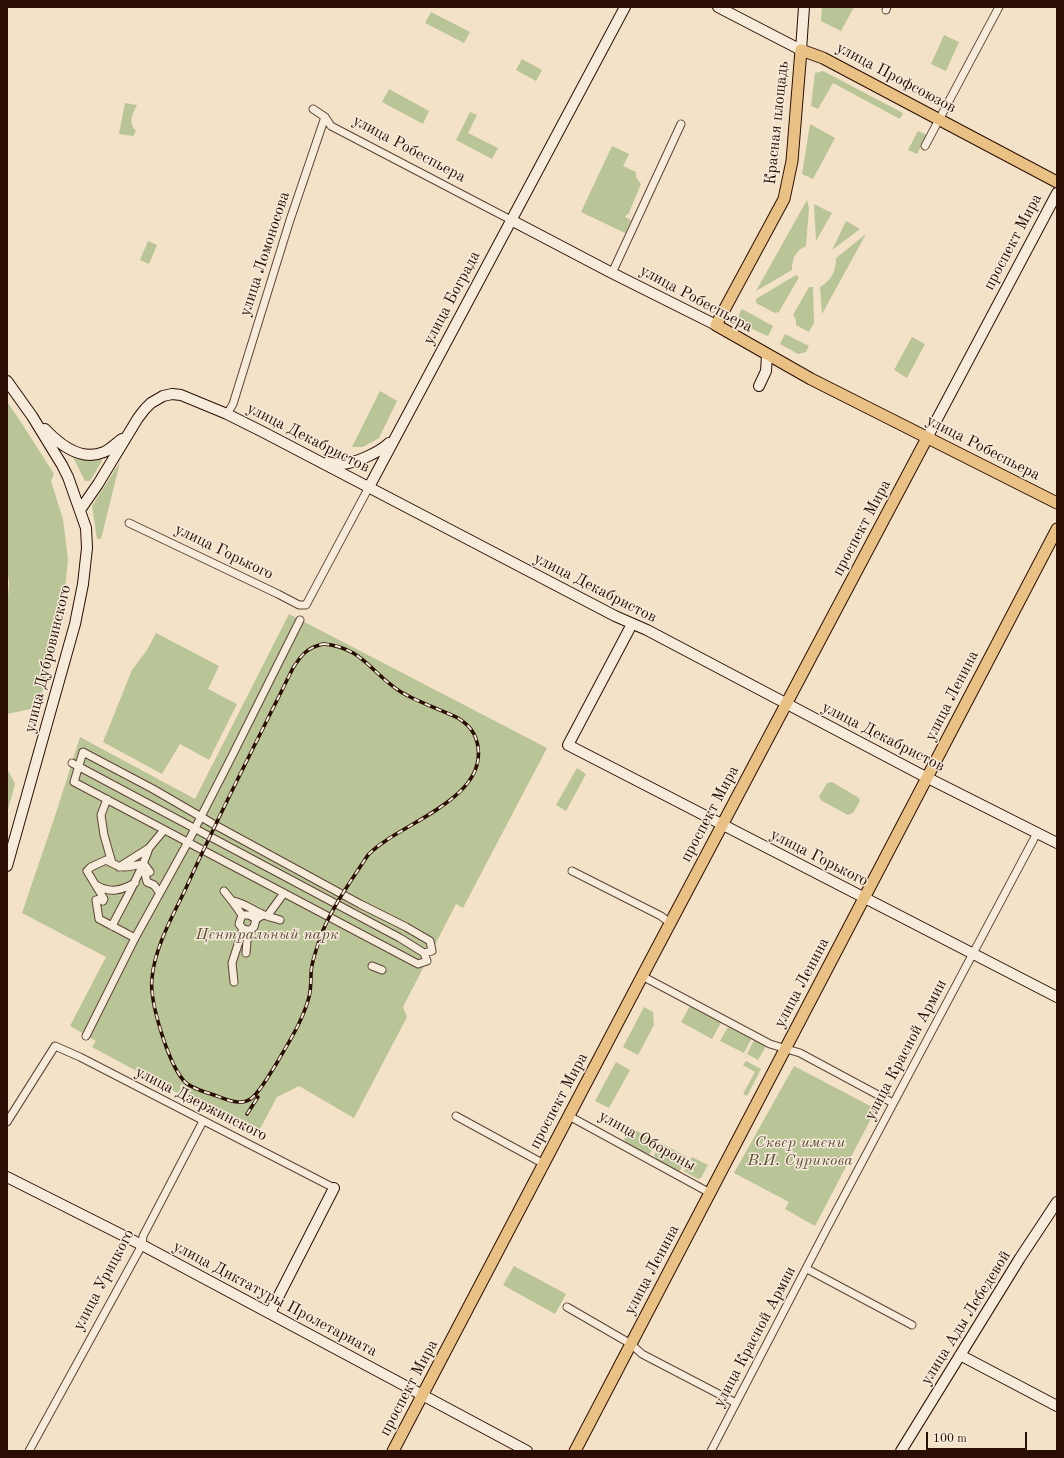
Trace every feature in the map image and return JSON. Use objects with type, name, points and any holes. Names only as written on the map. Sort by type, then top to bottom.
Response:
[{"type":"main road","name":"улица Бограда","points":[[369,486],[625,7]]},
{"type":"main road","name":"улица Профсоюзов","points":[[718,7],[801,50],[823,58],[1057,182]]},
{"type":"main road","points":[[801,50],[804,7]]},
{"type":"main road","name":"Красная площадь","points":[[716,325],[784,199],[792,161],[801,50]]},
{"type":"main road","name":"проспект Мира","points":[[394,1451],[642,976],[1057,193]]},
{"type":"main road","name":"улица Робеспьера","points":[[511,220],[612,274],[716,325],[767,355],[1057,503]]},
{"type":"main road","points":[[759,386],[766,371],[767,355]]},
{"type":"main road","name":"улица Дубровинского","points":[[7,381],[32,416],[68,477],[86,528],[87,548],[76,624],[7,866]]},
{"type":"main road","name":"улица Декабристов","points":[[80,510],[145,409],[151,403],[163,396],[172,394],[181,395],[227,414],[369,486],[550,582],[632,624],[647,630],[1057,843]]},
{"type":"main road","points":[[32,416],[58,442],[70,450],[84,454],[104,452],[128,434]]},
{"type":"main road","points":[[320,461],[341,464],[374,454],[393,440]]},
{"type":"main road","name":"улица Ленина","points":[[575,1451],[1057,529]]},
{"type":"main road","name":"улица Горького","points":[[632,624],[568,745],[972,955],[1057,997]]},
{"type":"main road","name":"улица Диктатуры Пролетариата","points":[[7,1178],[142,1245],[527,1451]]},
{"type":"main road","points":[[270,1313],[334,1188]]},
{"type":"main road","name":"улица Ады Лебедевой","points":[[901,1451],[1057,1202]]},
{"type":"main road","points":[[960,1355],[1057,1406]]},
{"type":"street","points":[[925,146],[999,7]]},
{"type":"street","points":[[313,109],[325,117]]},
{"type":"street","name":"улица Робеспьера","points":[[325,117],[330,126],[511,220]]},
{"type":"street","name":"улица Ломоносова","points":[[227,414],[233,404],[288,228],[325,117]]},
{"type":"street","points":[[612,274],[681,124]]},
{"type":"street","name":"улица Бограда","points":[[306,605],[369,486]]},
{"type":"street","name":"улица Горького","points":[[129,523],[271,590],[299,606],[306,605]]},
{"type":"street","points":[[86,1036],[159,892],[201,817],[300,620]]},
{"type":"street","points":[[72,763],[79,767],[194,829],[400,938],[424,953],[427,961],[418,964],[107,800],[74,782],[79,767],[83,752],[153,789],[360,904],[406,926],[430,941],[432,951],[424,953]]},
{"type":"street","points":[[107,800],[101,815],[104,835],[112,863]]},
{"type":"street","points":[[119,867],[149,848],[164,830]]},
{"type":"street","name":"улица Красной Армии","points":[[710,1451],[807,1269],[822,1236],[1037,833]]},
{"type":"street","points":[[112,926],[135,883],[144,864],[149,848]]},
{"type":"street","points":[[135,938],[98,919],[96,900],[100,899],[103,901],[104,899],[87,871],[91,867],[106,860],[119,867],[127,868],[134,865],[144,864]]},
{"type":"street","points":[[144,864],[150,872],[145,874],[147,882],[154,885],[159,892]]},
{"type":"street","points":[[572,871],[661,916],[670,923]]},
{"type":"street","points":[[96,885],[98,887],[121,890],[135,883]]},
{"type":"street","points":[[224,891],[242,916]]},
{"type":"street","points":[[242,916],[239,924],[246,930],[250,931],[284,892]]},
{"type":"street","points":[[232,901],[239,902],[263,916],[280,920]]},
{"type":"street","points":[[242,916],[249,915],[253,918],[263,916]]},
{"type":"street","points":[[234,982],[232,963],[246,930]]},
{"type":"street","points":[[238,946],[246,950],[246,930]]},
{"type":"street","points":[[372,966],[382,970]]},
{"type":"street","points":[[642,976],[770,1044],[800,1053],[893,1104]]},
{"type":"street","name":"улица Дзержинского","points":[[7,1122],[55,1046],[80,1057],[334,1188]]},
{"type":"street","points":[[456,1116],[544,1164]]},
{"type":"street","name":"улица Обороны","points":[[569,1116],[710,1193]]},
{"type":"street","name":"улица Урицкого","points":[[29,1451],[142,1245],[143,1236],[203,1121]]},
{"type":"street","points":[[807,1269],[912,1325]]},
{"type":"street","points":[[567,1307],[631,1344],[642,1354],[736,1403]]},
{"type":"green space","points":[[822,7],[854,7],[841,31],[821,21]]},
{"type":"green space","points":[[431,12],[470,32],[464,43],[425,23]]},
{"type":"green space","points":[[944,35],[959,42],[946,71],[931,64]]},
{"type":"green space","points":[[522,59],[542,70],[536,81],[516,70]]},
{"type":"green space","points":[[823,71],[903,113],[900,119],[833,83],[818,109],[811,106],[815,73]]},
{"type":"green space","points":[[389,89],[429,111],[423,124],[382,102]]},
{"type":"green space","points":[[125,103],[137,105],[131,121],[136,131],[133,136],[119,134]]},
{"type":"green space","points":[[470,112],[477,115],[468,133],[498,148],[492,159],[456,140]]},
{"type":"green space","points":[[810,124],[835,138],[813,179],[802,174]]},
{"type":"green space","points":[[918,131],[927,135],[917,154],[908,150]]},
{"type":"green space","points":[[612,146],[629,154],[623,166],[636,172],[636,177],[641,184],[628,215],[627,214],[625,217],[631,220],[625,233],[581,212]]},
{"type":"green space","points":[[807,200],[809,208],[806,246],[799,250],[795,256],[792,270],[756,291]]},
{"type":"green space","points":[[814,204],[832,213],[816,241]]},
{"type":"green space","points":[[846,221],[860,229],[832,250]]},
{"type":"green space","points":[[866,234],[822,314],[820,287],[828,281],[832,275],[836,258]]},
{"type":"green space","points":[[148,241],[157,245],[149,264],[140,260]]},
{"type":"green space","points":[[796,275],[799,277],[779,312],[775,313],[756,303],[756,299]]},
{"type":"green space","points":[[809,287],[813,287],[814,323],[809,332],[796,325],[796,320],[793,315]]},
{"type":"green space","points":[[742,309],[773,326],[768,336],[752,329],[739,319]]},
{"type":"green space","points":[[785,334],[809,346],[806,352],[798,354],[780,344]]},
{"type":"green space","points":[[912,337],[925,344],[907,378],[894,370]]},
{"type":"green space","points":[[380,391],[397,401],[379,438],[363,447],[352,447]]},
{"type":"green space","points":[[7,402],[54,474],[51,481],[63,519],[68,560],[65,589],[56,638],[41,697],[35,708],[7,714],[7,616],[9,582],[7,567]]},
{"type":"green space","points":[[73,457],[100,458],[102,461],[90,481],[85,481]]},
{"type":"green space","points":[[120,462],[101,539],[97,539],[92,506]]},
{"type":"green space","name":"Центральный парк","points":[[289,614],[547,748],[463,908],[456,904],[403,1007],[407,1017],[354,1118],[299,1086],[277,1097],[260,1129],[241,1119],[237,1125],[92,1047],[96,1041],[70,1026],[106,957],[22,913],[80,737],[195,799]]},
{"type":"green space","points":[[156,633],[219,666],[208,689],[237,704],[209,760],[180,744],[162,774],[103,742],[132,670],[147,650]]},
{"type":"green space","points":[[577,768],[586,774],[566,811],[556,805]]},
{"type":"green space","points":[[7,770],[15,784],[7,813]]},
{"type":"green space","points":[[832,782],[859,798],[860,801],[853,813],[848,815],[822,801],[819,797],[827,783]]},
{"type":"green space","points":[[690,1006],[721,1023],[712,1039],[681,1022]]},
{"type":"green space","points":[[644,1007],[653,1012],[654,1025],[638,1055],[623,1047]]},
{"type":"green space","points":[[728,1027],[751,1039],[744,1053],[720,1041]]},
{"type":"green space","points":[[754,1040],[766,1046],[758,1060],[747,1054]]},
{"type":"green space","points":[[746,1061],[761,1069],[747,1096],[743,1094],[755,1072],[743,1065]]},
{"type":"green space","points":[[616,1062],[630,1070],[609,1108],[595,1101]]},
{"type":"green space","name":"Сквер имени В.И. Сурикова","points":[[794,1066],[876,1109],[815,1226],[785,1209],[789,1202],[734,1173]]},
{"type":"green space","points":[[628,1126],[657,1142],[649,1155],[625,1142],[624,1138]]},
{"type":"green space","points":[[661,1143],[687,1157],[679,1172],[656,1159],[654,1155]]},
{"type":"green space","points":[[692,1157],[708,1165],[701,1178],[698,1179],[684,1171]]},
{"type":"green space","points":[[514,1266],[566,1294],[555,1314],[503,1285]]},
{"type":"railway","points":[[323,644],[336,646],[357,655],[401,692],[462,721],[469,727],[476,738],[478,747],[477,766],[468,782],[454,797],[437,810],[381,844],[368,855],[342,895],[325,927],[312,965],[309,997],[300,1022],[292,1038],[255,1095],[245,1101],[234,1102],[195,1088],[186,1083],[180,1075],[167,1049],[157,1017],[152,988],[154,966],[170,920],[293,668],[305,652],[313,647],[323,644]]},
{"type":"railway","points":[[247,1114],[258,1097]]}]
